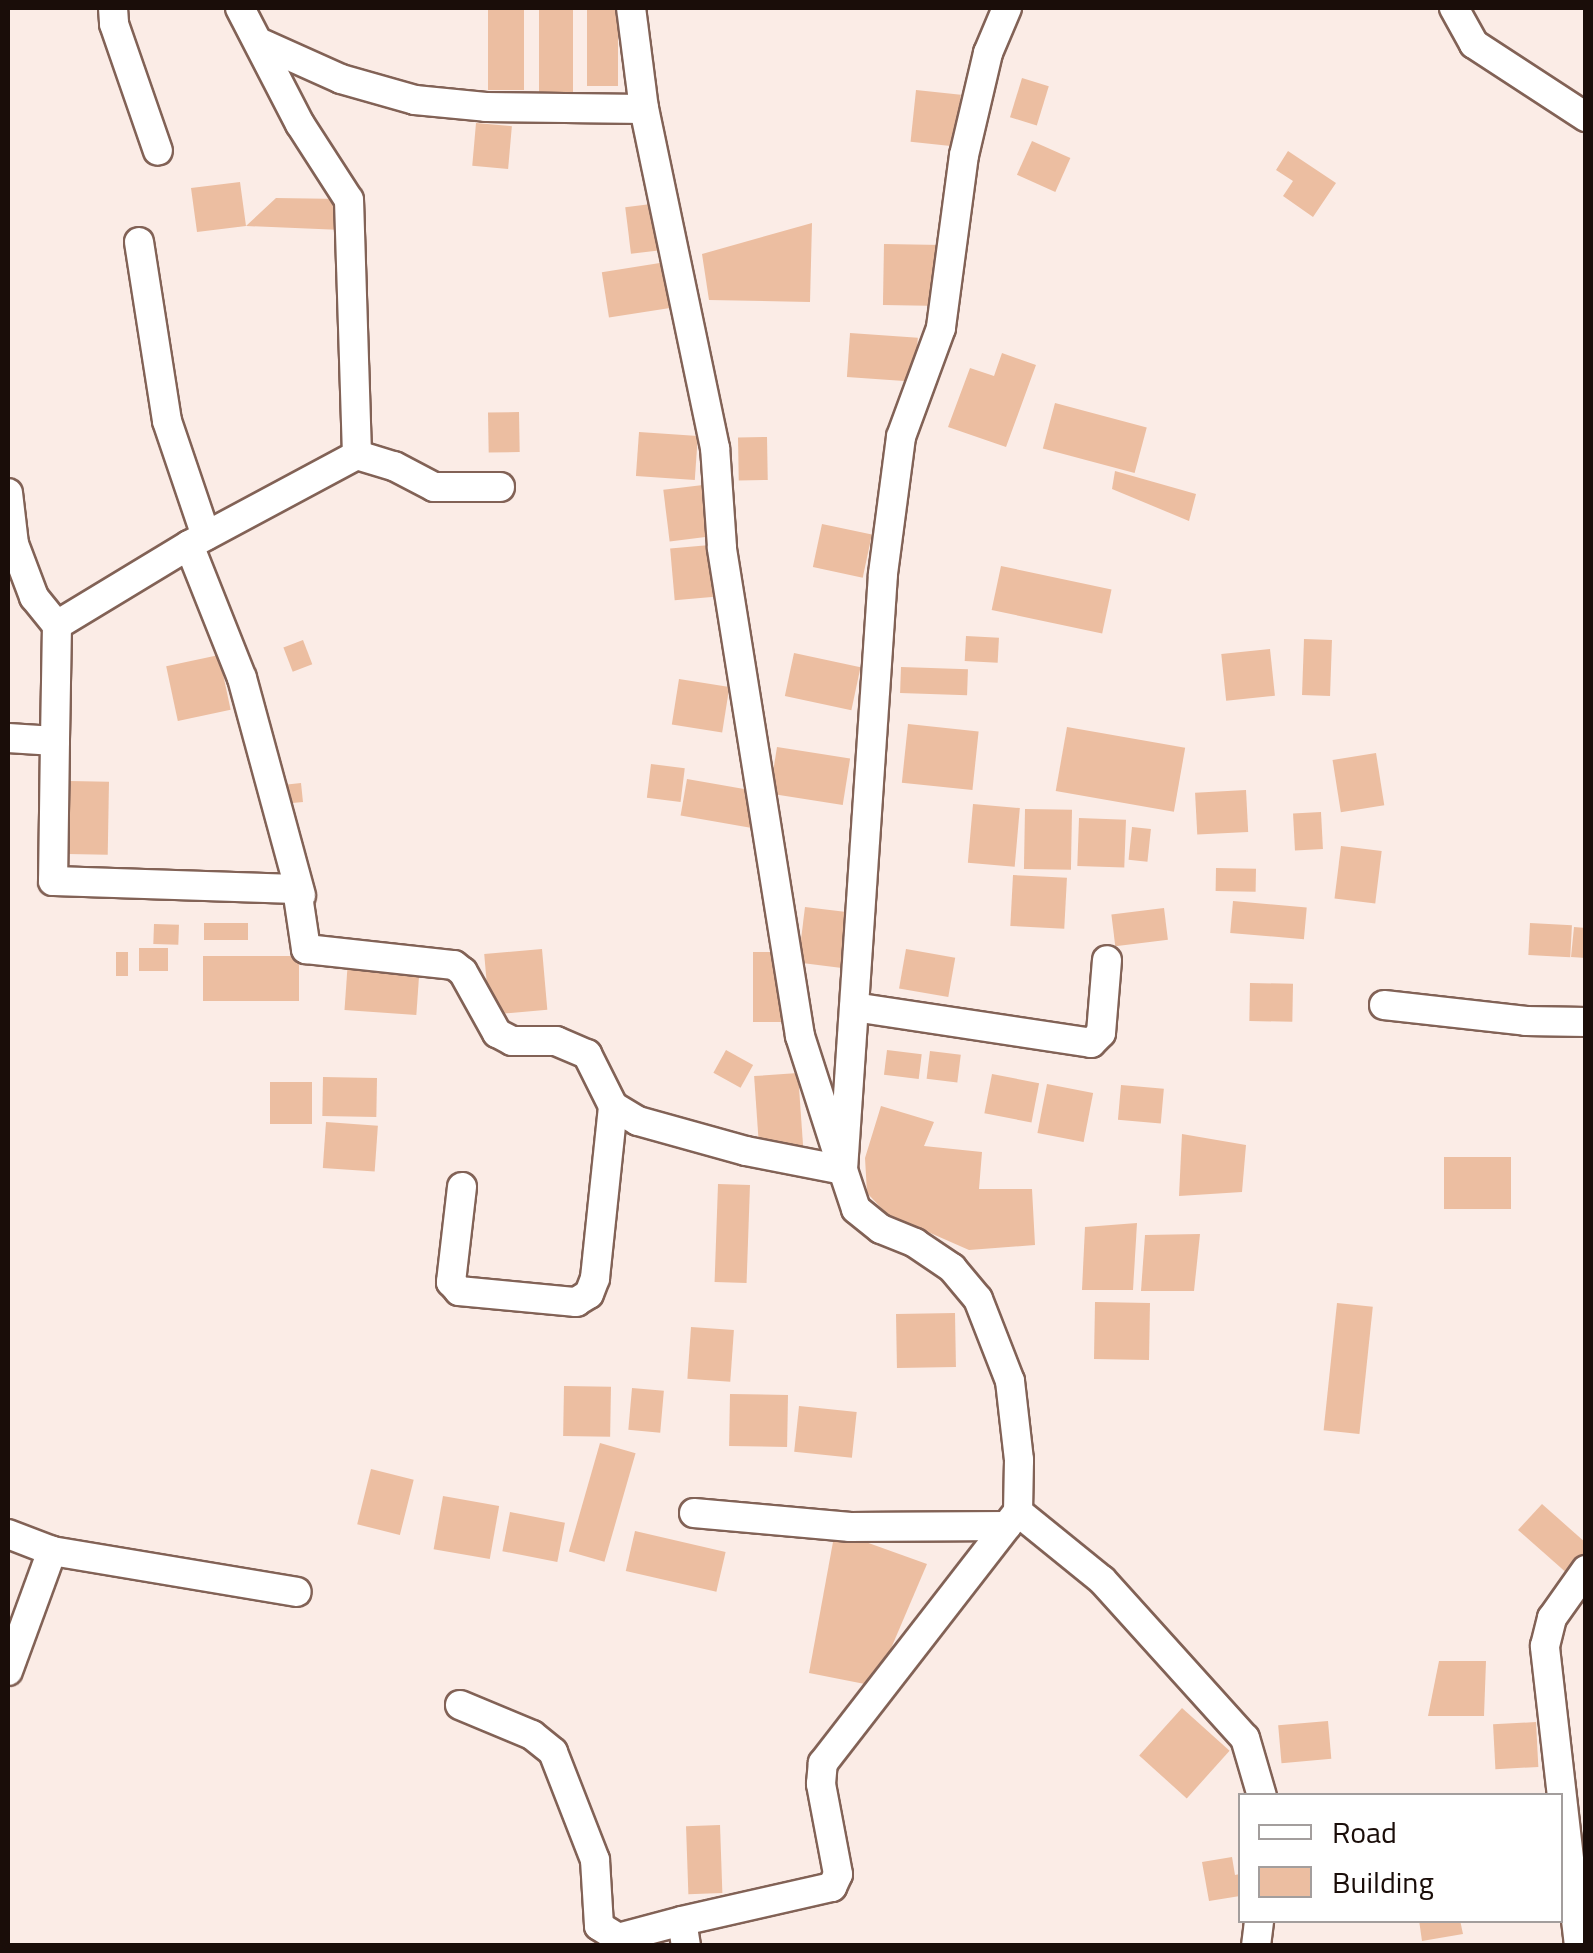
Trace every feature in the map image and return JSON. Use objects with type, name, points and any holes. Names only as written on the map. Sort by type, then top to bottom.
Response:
[{"type":"street","points":[[114,8],[114,24],[158,151]]},
{"type":"street","points":[[240,8],[263,44],[300,124],[348,200],[357,455]]},
{"type":"street","points":[[460,1705],[532,1734],[552,1752],[595,1860],[600,1926],[618,1938],[684,1933],[832,1888],[838,1874],[821,1784],[823,1763],[1012,1519],[1018,1460],[1010,1381],[978,1299],[952,1268],[914,1243],[881,1229],[856,1210],[800,1036],[722,548],[715,448],[644,109],[631,8]]},
{"type":"street","points":[[843,1170],[883,574],[901,437],[941,328],[964,155],[988,53],[1007,8]]},
{"type":"street","points":[[1454,8],[1474,44],[1586,117]]},
{"type":"street","points":[[263,44],[341,79],[415,100],[486,106],[644,109]]},
{"type":"street","points":[[139,242],[166,421],[301,895],[300,934],[306,950],[454,966],[463,972],[498,1033],[512,1040],[556,1040],[587,1054],[613,1106],[595,1278],[589,1294],[576,1302],[459,1291],[451,1282],[462,1187]]},
{"type":"street","points":[[57,625],[198,541],[357,455],[394,466],[434,487],[500,487]]},
{"type":"street","points":[[8,493],[14,544],[27,580],[34,597],[57,625],[53,881],[290,886],[301,895]]},
{"type":"street","points":[[8,738],[55,741]]},
{"type":"street","points":[[854,1007],[1092,1043],[1101,1033],[1107,960]]},
{"type":"street","points":[[1384,1005],[1526,1021],[1586,1022]]},
{"type":"street","points":[[613,1106],[648,1125],[843,1170]]},
{"type":"street","points":[[694,1513],[850,1527],[1012,1519],[1102,1580],[1246,1738],[1261,1793]]},
{"type":"street","points":[[8,1534],[52,1551],[296,1592]]},
{"type":"street","points":[[8,1671],[52,1551]]},
{"type":"street","points":[[1562,1793],[1545,1646],[1552,1618],[1586,1570]]},
{"type":"street","points":[[1563,1805],[1579,1946]]},
{"type":"building","points":[[488,8],[524,8],[524,90],[488,90]]},
{"type":"building","points":[[539,8],[573,8],[573,103],[539,103]]},
{"type":"building","points":[[587,8],[618,8],[618,86],[587,86]]},
{"type":"building","points":[[1022,78],[1049,86],[1037,125],[1010,117]]},
{"type":"building","points":[[916,90],[961,95],[955,146],[911,142]]},
{"type":"building","points":[[476,123],[512,126],[508,169],[472,166]]},
{"type":"building","points":[[1032,141],[1070,158],[1055,192],[1017,175]]},
{"type":"building","points":[[1288,151],[1336,183],[1313,217],[1283,196],[1293,181],[1276,170]]},
{"type":"building","points":[[240,182],[246,226],[197,232],[191,188]]},
{"type":"building","points":[[276,198],[343,199],[342,230],[246,226]]},
{"type":"building","points":[[659,203],[665,250],[631,254],[625,207]]},
{"type":"building","points":[[812,223],[810,302],[709,300],[702,254]]},
{"type":"building","points":[[884,244],[943,245],[942,306],[883,305]]},
{"type":"building","points":[[666,262],[673,307],[609,318],[602,272]]},
{"type":"building","points":[[850,333],[918,338],[915,382],[847,377]]},
{"type":"building","points":[[1002,353],[1036,365],[1006,447],[948,427],[970,368],[994,376]]},
{"type":"building","points":[[1055,403],[1147,428],[1135,473],[1043,448]]},
{"type":"building","points":[[519,412],[520,452],[489,453],[488,413]]},
{"type":"building","points":[[639,432],[698,436],[695,480],[636,476]]},
{"type":"building","points":[[767,437],[768,480],[739,480],[738,438]]},
{"type":"building","points":[[1115,471],[1196,494],[1189,521],[1112,489]]},
{"type":"building","points":[[703,485],[709,537],[670,541],[663,490]]},
{"type":"building","points":[[822,524],[872,535],[863,578],[813,567]]},
{"type":"building","points":[[710,545],[715,597],[675,600],[670,548]]},
{"type":"building","points":[[1001,566],[1112,589],[1102,634],[992,610]]},
{"type":"building","points":[[966,636],[999,638],[998,663],[965,661]]},
{"type":"building","points":[[1304,639],[1332,640],[1330,696],[1302,695]]},
{"type":"building","points":[[303,640],[312,664],[293,672],[283,648]]},
{"type":"building","points":[[1270,649],[1275,696],[1226,701],[1221,654]]},
{"type":"building","points":[[794,653],[861,667],[851,710],[785,696]]},
{"type":"building","points":[[219,655],[231,710],[178,721],[166,666]]},
{"type":"building","points":[[901,667],[968,669],[967,695],[900,693]]},
{"type":"building","points":[[679,679],[729,687],[722,732],[672,724]]},
{"type":"building","points":[[908,724],[979,731],[972,790],[902,783]]},
{"type":"building","points":[[1067,727],[1185,748],[1174,812],[1056,791]]},
{"type":"building","points":[[777,747],[850,759],[843,805],[770,793]]},
{"type":"building","points":[[1376,753],[1384,805],[1341,812],[1333,760]]},
{"type":"building","points":[[651,764],[685,768],[681,802],[647,798]]},
{"type":"building","points":[[687,779],[757,791],[750,828],[681,815]]},
{"type":"building","points":[[69,781],[109,782],[108,855],[68,854]]},
{"type":"building","points":[[301,783],[303,802],[287,804],[285,785]]},
{"type":"building","points":[[1246,790],[1248,832],[1197,835],[1195,793]]},
{"type":"building","points":[[973,804],[1020,808],[1015,867],[968,863]]},
{"type":"building","points":[[1025,809],[1072,810],[1071,870],[1024,869]]},
{"type":"building","points":[[1321,812],[1323,849],[1295,850],[1293,813]]},
{"type":"building","points":[[1079,818],[1126,820],[1124,868],[1077,866]]},
{"type":"building","points":[[1132,827],[1151,829],[1147,862],[1129,860]]},
{"type":"building","points":[[1341,846],[1382,851],[1375,904],[1335,899]]},
{"type":"building","points":[[1216,868],[1256,869],[1256,892],[1216,891]]},
{"type":"building","points":[[1013,875],[1067,878],[1064,929],[1010,926]]},
{"type":"building","points":[[1233,901],[1307,907],[1304,939],[1230,933]]},
{"type":"building","points":[[805,907],[853,913],[846,968],[798,963]]},
{"type":"building","points":[[1164,908],[1168,940],[1115,946],[1111,914]]},
{"type":"building","points":[[204,923],[248,923],[248,940],[204,940]]},
{"type":"building","points":[[1530,923],[1572,925],[1570,957],[1528,955]]},
{"type":"building","points":[[154,924],[179,925],[178,945],[153,944]]},
{"type":"building","points":[[1574,927],[1586,928],[1586,958],[1571,957]]},
{"type":"building","points":[[139,948],[168,948],[168,971],[139,971]]},
{"type":"building","points":[[542,949],[547,1010],[490,1015],[484,954]]},
{"type":"building","points":[[906,949],[955,958],[948,997],[899,988]]},
{"type":"building","points":[[116,952],[128,952],[128,976],[116,976]]},
{"type":"building","points":[[753,952],[783,952],[783,1022],[753,1022]]},
{"type":"building","points":[[203,956],[299,956],[299,1001],[203,1001]]},
{"type":"building","points":[[348,960],[420,965],[416,1015],[345,1010]]},
{"type":"building","points":[[1250,983],[1293,984],[1292,1022],[1249,1021]]},
{"type":"building","points":[[726,1050],[753,1065],[741,1088],[713,1073]]},
{"type":"building","points":[[887,1050],[922,1054],[919,1079],[884,1075]]},
{"type":"building","points":[[930,1051],[961,1055],[957,1083],[927,1079]]},
{"type":"building","points":[[798,1073],[803,1146],[759,1149],[754,1076]]},
{"type":"building","points":[[992,1074],[1039,1083],[1031,1122],[984,1113]]},
{"type":"building","points":[[323,1077],[377,1078],[376,1117],[322,1116]]},
{"type":"building","points":[[270,1082],[312,1082],[312,1124],[270,1124]]},
{"type":"building","points":[[1047,1084],[1093,1093],[1084,1142],[1037,1133]]},
{"type":"building","points":[[1121,1085],[1164,1089],[1161,1124],[1118,1120]]},
{"type":"building","points":[[881,1106],[934,1122],[924,1146],[982,1152],[979,1189],[1032,1189],[1035,1245],[969,1250],[887,1214],[867,1193],[865,1158]]},
{"type":"building","points":[[326,1122],[378,1126],[375,1172],[323,1168]]},
{"type":"building","points":[[1182,1134],[1246,1145],[1242,1192],[1179,1196]]},
{"type":"building","points":[[1444,1157],[1511,1157],[1511,1209],[1444,1209]]},
{"type":"building","points":[[718,1184],[750,1185],[747,1283],[715,1282]]},
{"type":"building","points":[[1137,1223],[1133,1290],[1082,1290],[1085,1227]]},
{"type":"building","points":[[1200,1234],[1194,1291],[1141,1291],[1145,1235]]},
{"type":"building","points":[[1095,1302],[1150,1303],[1149,1360],[1094,1359]]},
{"type":"building","points":[[1337,1303],[1373,1307],[1359,1434],[1324,1430]]},
{"type":"building","points":[[955,1313],[956,1367],[897,1368],[896,1314]]},
{"type":"building","points":[[691,1327],[734,1330],[730,1382],[687,1379]]},
{"type":"building","points":[[564,1386],[611,1387],[610,1437],[563,1436]]},
{"type":"building","points":[[632,1388],[664,1391],[660,1433],[628,1430]]},
{"type":"building","points":[[730,1394],[788,1395],[787,1447],[729,1446]]},
{"type":"building","points":[[799,1406],[857,1412],[852,1458],[794,1452]]},
{"type":"building","points":[[600,1443],[636,1453],[604,1562],[569,1552]]},
{"type":"building","points":[[371,1469],[414,1480],[400,1535],[357,1524]]},
{"type":"building","points":[[443,1496],[499,1506],[490,1559],[434,1549]]},
{"type":"building","points":[[1542,1504],[1586,1543],[1586,1556],[1569,1575],[1518,1530]]},
{"type":"building","points":[[510,1512],[565,1523],[557,1562],[502,1551]]},
{"type":"building","points":[[635,1531],[726,1552],[716,1592],[626,1571]]},
{"type":"building","points":[[835,1531],[927,1564],[875,1686],[809,1673]]},
{"type":"building","points":[[1439,1661],[1486,1661],[1484,1716],[1428,1716]]},
{"type":"building","points":[[1182,1708],[1230,1751],[1187,1798],[1139,1756]]},
{"type":"building","points":[[1328,1721],[1331,1759],[1282,1763],[1278,1725]]},
{"type":"building","points":[[1536,1722],[1538,1767],[1495,1769],[1493,1724]]},
{"type":"building","points":[[720,1825],[722,1893],[688,1894],[686,1826]]},
{"type":"building","points":[[1232,1857],[1235,1875],[1238,1874],[1238,1896],[1209,1901],[1202,1862]]},
{"type":"building","points":[[1419,1923],[1461,1923],[1463,1934],[1422,1941]]}]
